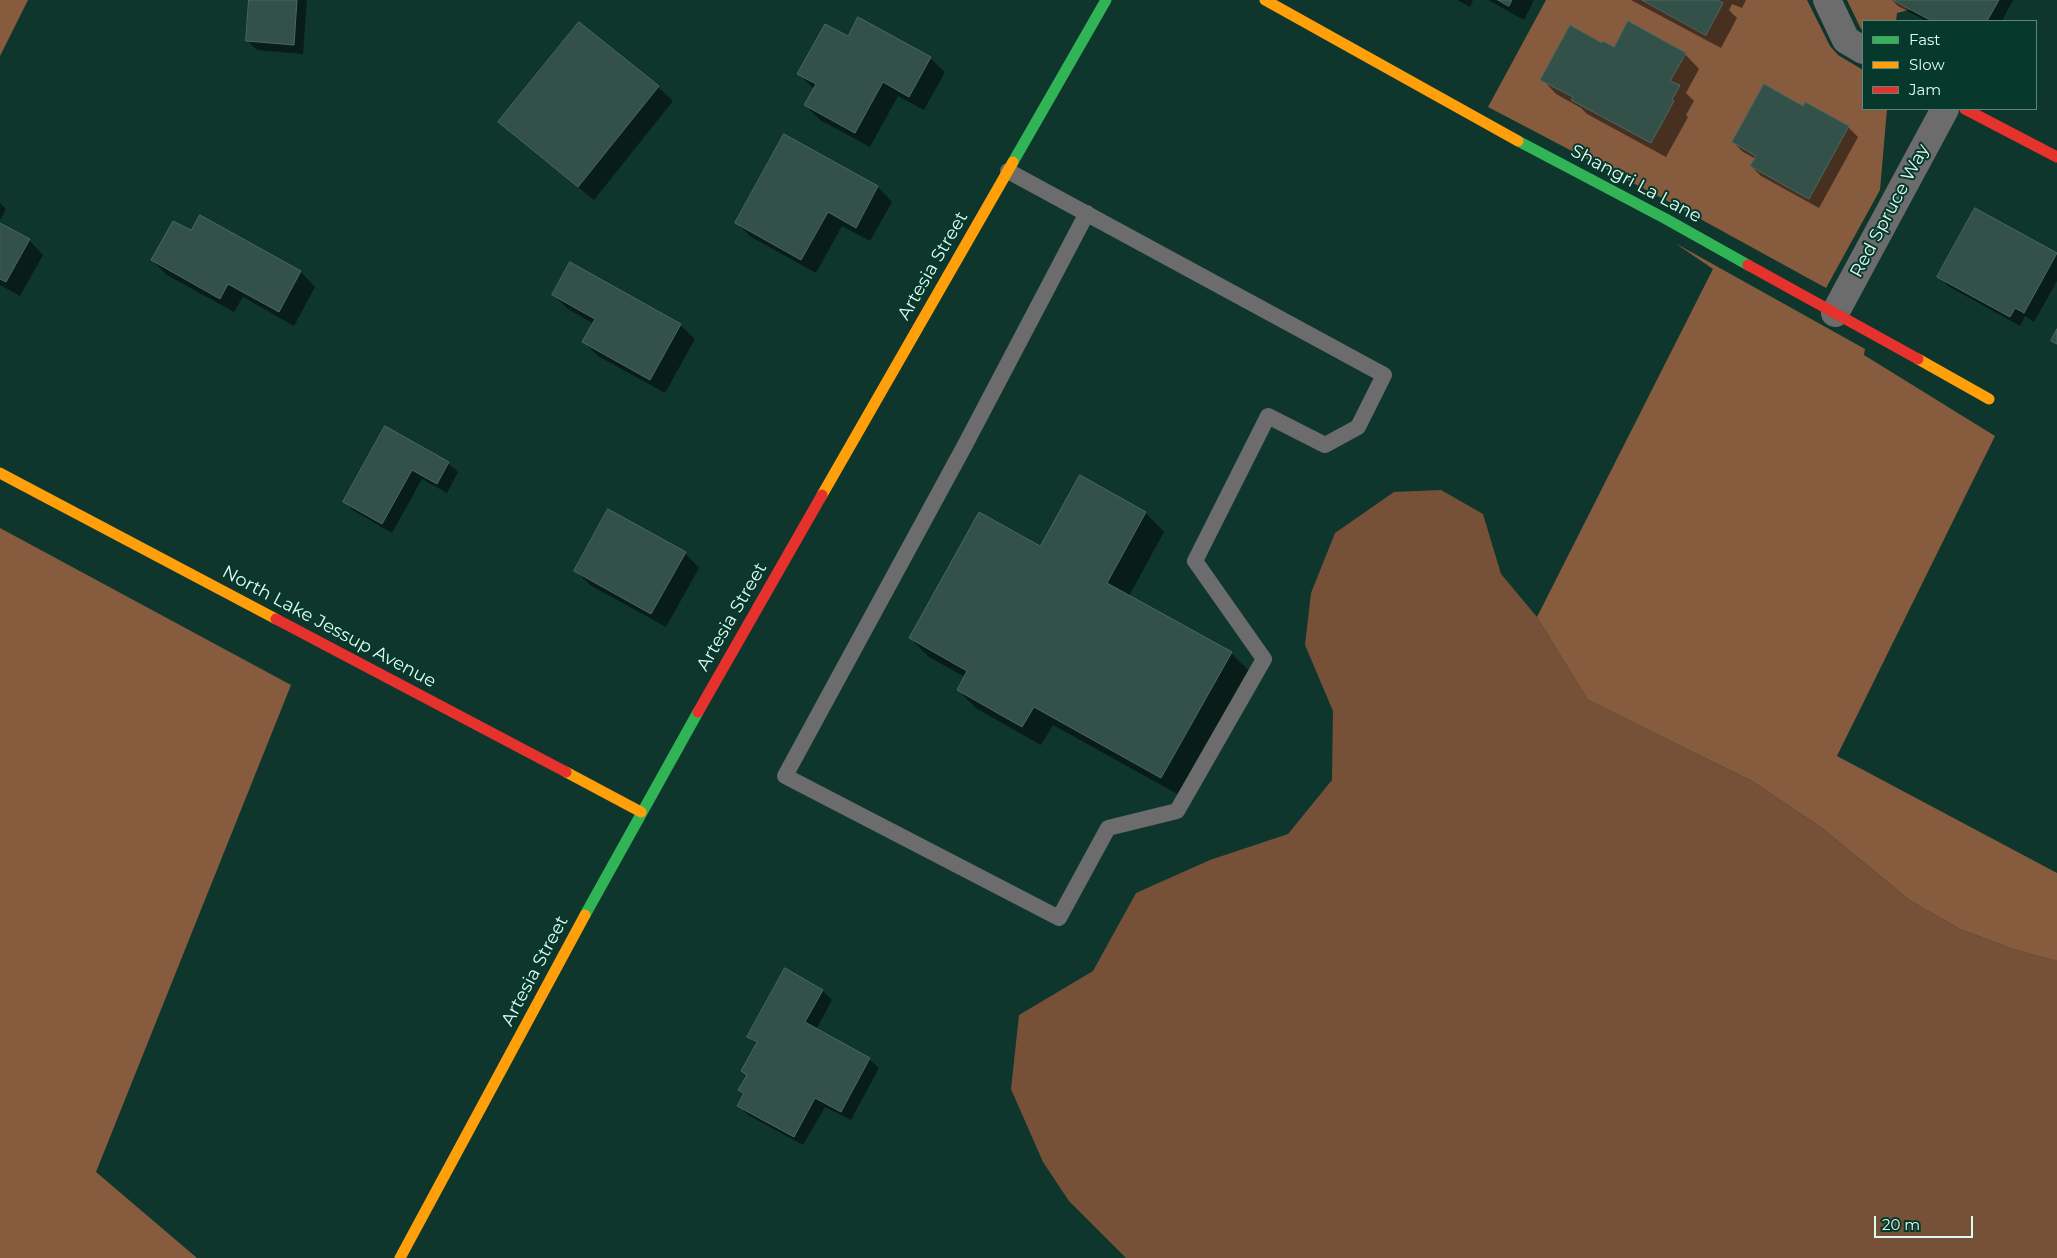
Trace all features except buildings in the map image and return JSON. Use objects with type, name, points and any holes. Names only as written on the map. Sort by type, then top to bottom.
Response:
[{"type":"street","name":"Artesia Street","points":[[400,1258],[641,812],[1106,0]]},
{"type":"street","name":"Shangri La Lane","points":[[1265,0],[1480,122],[1666,219],[1989,399]]},
{"type":"street","points":[[1827,0],[1846,40],[1862,49]]},
{"type":"street","name":"Red Spruce Way","points":[[1835,313],[1944,110]]},
{"type":"street","points":[[1967,110],[2057,157]]},
{"type":"street","name":"North Lake Jessup Avenue","points":[[0,473],[641,812]]},
{"type":"lane","points":[[1008,171],[1087,213],[1384,375],[1358,427],[1325,444],[1268,416],[1195,561],[1264,659],[1177,811],[1108,828],[1059,918],[784,776],[966,445],[1087,213]]},
{"type":"shaded area","points":[[0,0],[28,0],[0,56]]},
{"type":"shaded area","points":[[1546,0],[1807,0],[1830,46],[1838,55],[1862,69],[1862,110],[1887,110],[1880,190],[1826,288],[1673,204],[1488,107]]},
{"type":"shaded area","points":[[1847,0],[1946,0],[1897,13],[1896,20],[1862,20],[1861,29]]},
{"type":"shaded area","points":[[1675,243],[1865,349],[1864,355],[1995,436],[1837,756],[2057,873],[2057,961],[2013,949],[1960,929],[1911,901],[1822,828],[1752,781],[1588,700],[1537,617],[1713,269]]},
{"type":"shaded area","points":[[1441,490],[1483,514],[1501,574],[1537,617],[1588,700],[1752,781],[1822,828],[1911,901],[1960,929],[2013,949],[2057,961],[2057,1258],[1126,1258],[1069,1201],[1043,1162],[1011,1089],[1019,1015],[1093,971],[1136,893],[1210,860],[1288,834],[1332,780],[1333,711],[1305,645],[1311,593],[1335,533],[1394,492]]},
{"type":"shaded area","points":[[0,528],[291,685],[96,1172],[197,1258],[0,1258]]},
{"type":"traffic: fast","points":[[1013,162],[1106,0]]},
{"type":"traffic: fast","points":[[1518,141],[1666,219],[1748,265]]},
{"type":"traffic: fast","points":[[585,915],[698,712]]},
{"type":"traffic: slow","points":[[1265,0],[1518,141]]},
{"type":"traffic: slow","points":[[822,495],[1013,162]]},
{"type":"traffic: slow","points":[[1918,359],[1989,399]]},
{"type":"traffic: slow","points":[[0,473],[276,619]]},
{"type":"traffic: slow","points":[[566,772],[641,812]]},
{"type":"traffic: slow","points":[[400,1258],[585,915]]},
{"type":"traffic: jam","points":[[1967,110],[2057,157]]},
{"type":"traffic: jam","points":[[1748,265],[1918,359]]},
{"type":"traffic: jam","points":[[698,712],[822,495]]},
{"type":"traffic: jam","points":[[276,619],[566,772]]}]
